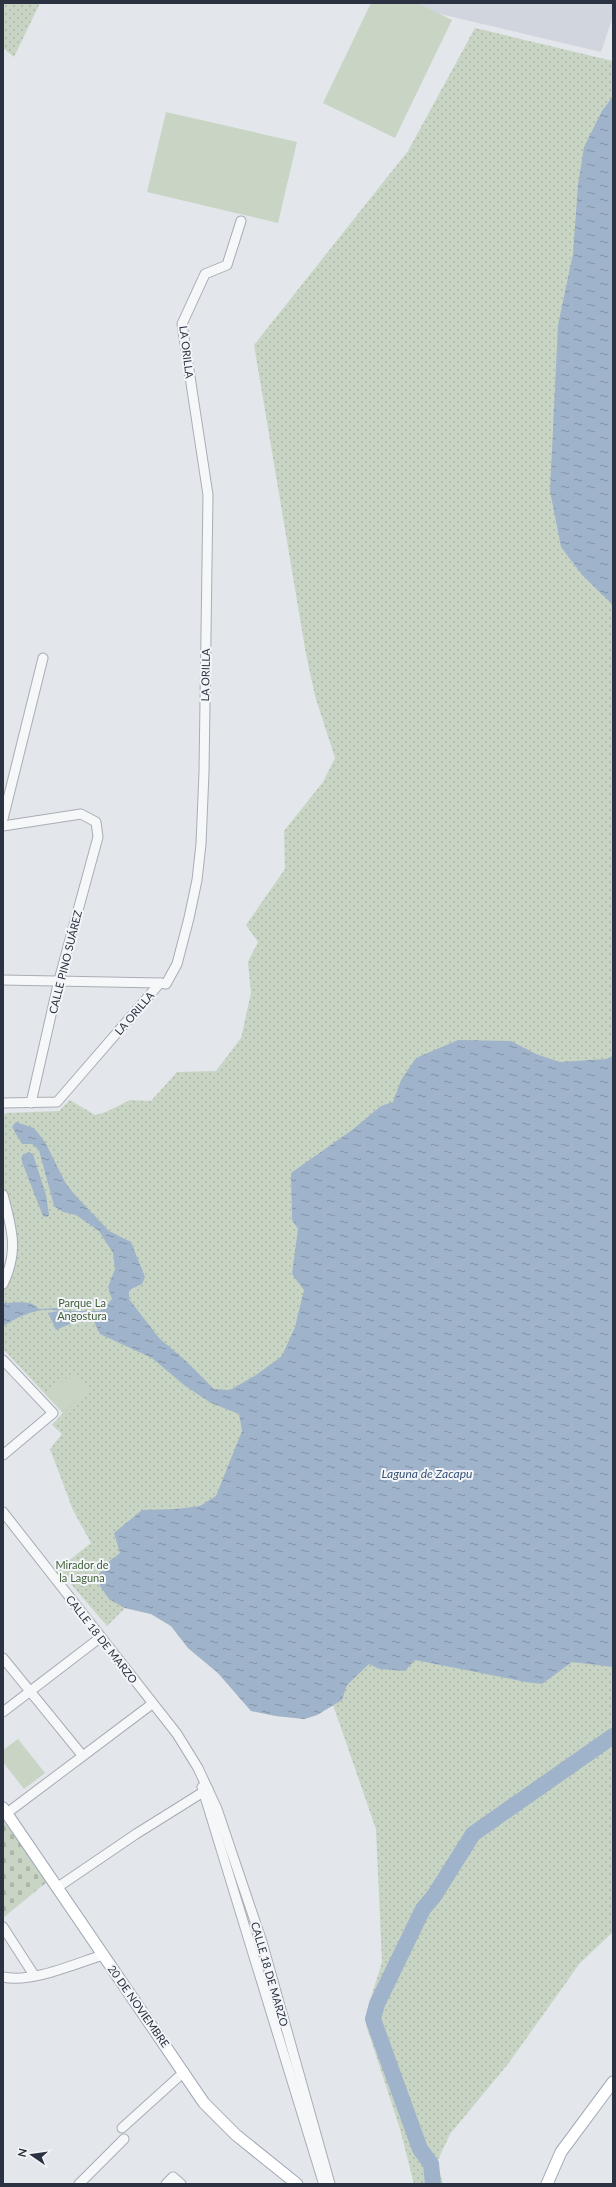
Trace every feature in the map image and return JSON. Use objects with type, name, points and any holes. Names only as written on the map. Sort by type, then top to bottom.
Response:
[{"type":"main road","name":"20 DE NOVIEMBRE","points":[[5,1811],[204,2103],[236,2135],[298,2184]]},
{"type":"main road","points":[[547,2184],[561,2152],[613,2082]]},
{"type":"street","name":"LA ORILLA","points":[[31,1103],[57,1102],[160,983],[166,984],[177,964],[197,880],[204,772],[208,495],[182,324],[204,274],[227,264],[241,221]]},
{"type":"street","points":[[3,819],[43,658]]},
{"type":"street","name":"CALLE PINO SUÁREZ","points":[[3,826],[81,814],[96,822],[98,837],[59,980],[31,1103]]},
{"type":"street","points":[[3,980],[160,983]]},
{"type":"street","points":[[3,1110],[7,1104],[31,1103]]},
{"type":"street","points":[[3,1195],[11,1222],[14,1251],[3,1284]]},
{"type":"street","points":[[3,1360],[53,1413],[3,1455]]},
{"type":"street","name":"CALLE 18 DE MARZO","points":[[3,1512],[152,1704],[178,1734],[198,1768],[206,1790],[324,2184]]},
{"type":"street","points":[[3,1712],[28,1691],[101,1637]]},
{"type":"street","points":[[3,1658],[28,1691],[82,1755]]},
{"type":"street","points":[[5,1811],[152,1704]]},
{"type":"street","points":[[58,1887],[206,1790]]},
{"type":"street","name":"CALLE 18 DE MARZO","points":[[206,1790],[217,1809],[262,1942],[330,2184]]},
{"type":"street","points":[[3,1927],[34,1975]]},
{"type":"street","points":[[3,1978],[12,1979],[34,1975],[63,1968],[103,1955]]},
{"type":"street","points":[[122,2128],[184,2072]]},
{"type":"street","points":[[79,2184],[124,2139]]},
{"type":"street","points":[[166,2184],[173,2177],[181,2184]]},
{"type":"shaded area","points":[[394,3],[613,3],[613,16],[601,52]]},
{"type":"green space","points":[[3,3],[40,3],[14,57],[3,48]]},
{"type":"green space","points":[[371,3],[417,3],[452,20],[395,138],[323,103]]},
{"type":"green space","points":[[475,28],[613,61],[613,1932],[580,1963],[508,2064],[450,2134],[437,2162],[443,2184],[414,2184],[400,2129],[366,2025],[368,2007],[382,1962],[376,1829],[333,1705],[317,1715],[304,1719],[276,1716],[251,1711],[218,1673],[188,1648],[171,1626],[151,1614],[125,1608],[107,1626],[58,1569],[91,1543],[73,1510],[50,1449],[62,1434],[52,1425],[63,1413],[3,1349],[3,1286],[13,1260],[3,1193],[3,1116],[6,1113],[59,1111],[70,1100],[95,1115],[106,1112],[130,1100],[151,1101],[177,1072],[216,1071],[241,1038],[251,993],[248,962],[258,942],[246,925],[285,869],[284,831],[323,782],[335,758],[315,696],[306,654],[254,345],[408,151]]},
{"type":"green space","points":[[166,112],[297,142],[278,223],[147,192]]},
{"type":"green space","points":[[73,1372],[88,1390],[63,1413],[47,1395]]},
{"type":"green space","points":[[18,1739],[45,1773],[24,1789],[3,1762],[3,1750]]},
{"type":"green space","points":[[3,1820],[48,1881],[3,1918]]},
{"type":"water","points":[[613,96],[613,610],[611,603],[583,576],[561,547],[550,491],[558,325],[573,254],[578,185],[584,147],[602,111]]},
{"type":"water","name":"Laguna de Zacapu","points":[[458,1040],[511,1041],[536,1054],[560,1062],[606,1059],[613,1056],[613,1667],[572,1662],[542,1684],[415,1660],[405,1671],[379,1669],[369,1664],[347,1685],[342,1700],[317,1715],[304,1719],[276,1716],[251,1711],[218,1673],[188,1648],[171,1626],[151,1614],[125,1608],[109,1599],[100,1586],[99,1574],[107,1563],[120,1553],[114,1533],[142,1510],[177,1509],[200,1506],[216,1496],[242,1431],[239,1414],[211,1403],[184,1385],[152,1358],[100,1334],[91,1315],[77,1316],[70,1324],[56,1330],[48,1313],[59,1311],[44,1310],[30,1313],[3,1326],[3,1303],[27,1303],[36,1306],[39,1309],[56,1308],[68,1311],[99,1311],[104,1309],[112,1299],[108,1287],[115,1269],[113,1253],[99,1231],[76,1215],[63,1212],[54,1206],[39,1150],[32,1144],[22,1144],[12,1127],[16,1122],[34,1128],[45,1142],[65,1182],[74,1194],[109,1231],[131,1242],[145,1277],[142,1284],[129,1290],[129,1299],[159,1338],[186,1361],[214,1389],[230,1390],[256,1375],[282,1356],[295,1327],[304,1290],[292,1274],[298,1229],[292,1220],[291,1173],[352,1130],[381,1106],[393,1102],[401,1080],[416,1058]]},
{"type":"water","points":[[29,1152],[33,1154],[46,1195],[49,1215],[47,1217],[43,1216],[22,1162],[22,1155]]},
{"type":"waterway","points":[[433,2184],[431,2164],[420,2149],[373,2019],[377,2004],[423,1909],[434,1896],[473,1834],[613,1736]]},
{"type":"park label","name":"Parque La Angostura","points":[[82,1308]]},
{"type":"park label","name":"Mirador de la Laguna","points":[[82,1570]]}]
